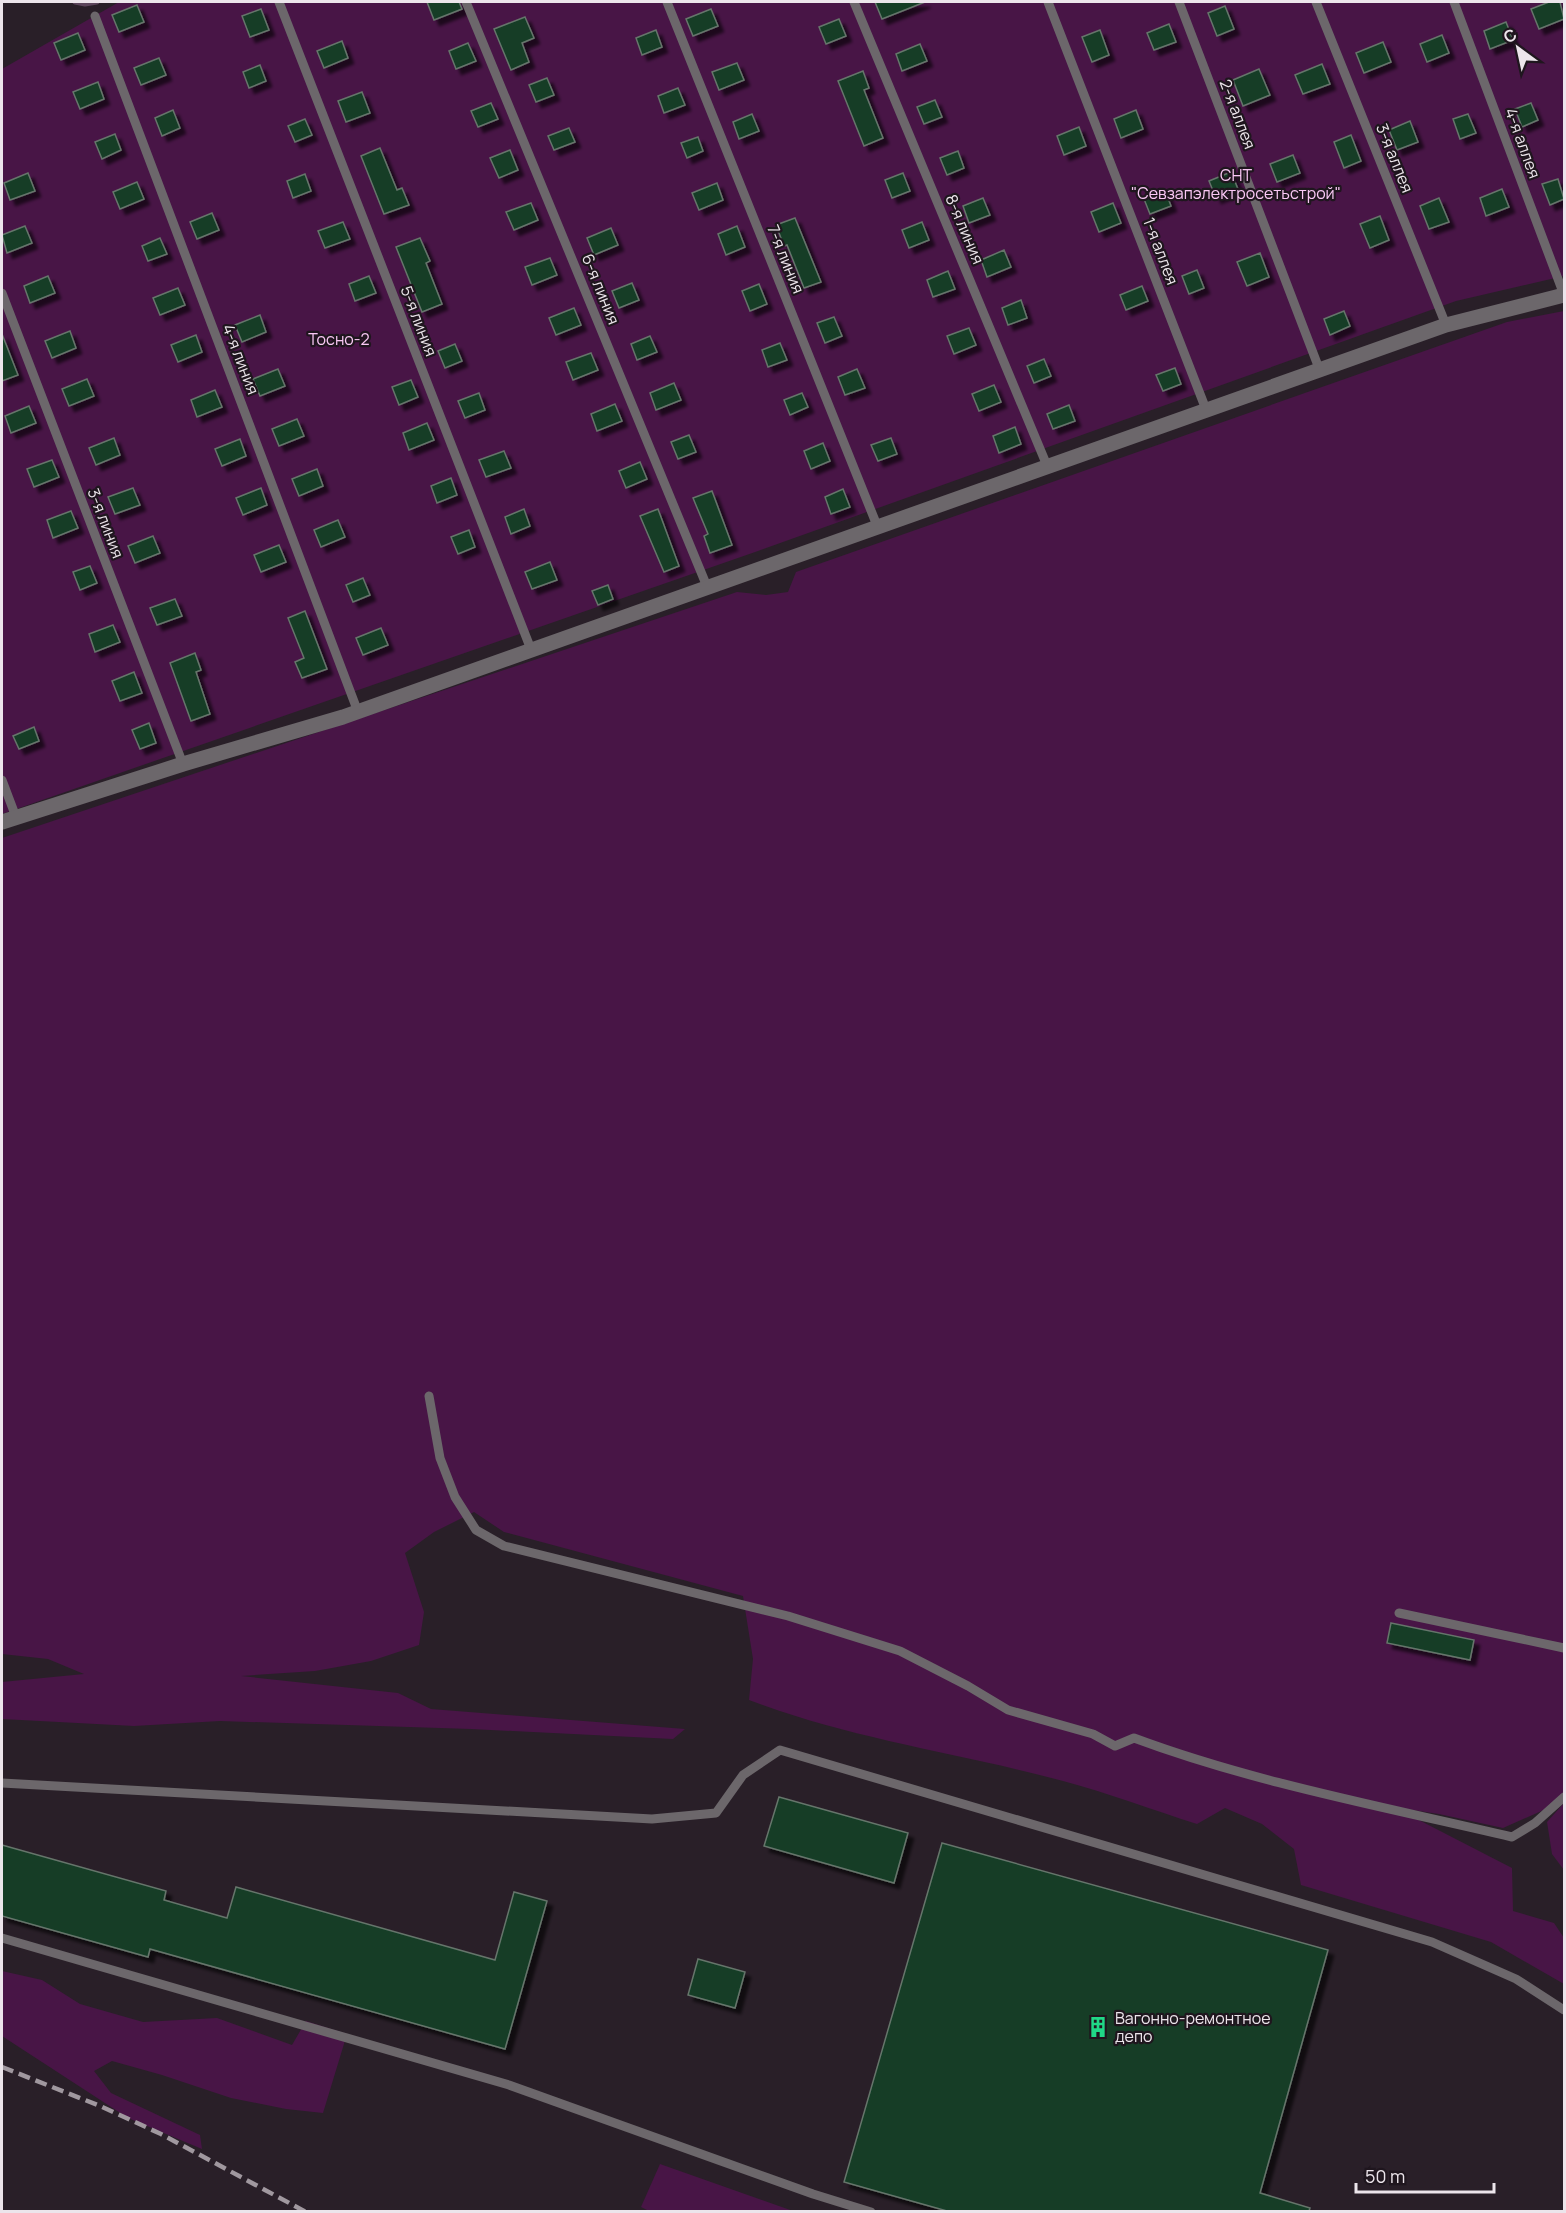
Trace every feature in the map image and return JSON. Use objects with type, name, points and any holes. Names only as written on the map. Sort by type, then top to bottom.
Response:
[{"type":"street","points":[[9,819],[358,712],[1446,325],[1564,295]]},
{"type":"lane","name":"5-я линия","points":[[279,2],[532,652]]},
{"type":"lane","name":"6-я линия","points":[[466,2],[708,589]]},
{"type":"lane","name":"7-я линия","points":[[667,2],[878,528]]},
{"type":"lane","name":"8-я линия","points":[[854,2],[1048,468]]},
{"type":"lane","name":"1-я аллея","points":[[1048,2],[1207,411]]},
{"type":"lane","name":"2-я аллея","points":[[1179,2],[1320,371]]},
{"type":"lane","name":"3-я аллея","points":[[1316,2],[1446,325]]},
{"type":"lane","name":"4-я аллея","points":[[1454,2],[1564,295]]},
{"type":"lane","name":"4-я линия","points":[[95,15],[358,712]]},
{"type":"lane","name":"3-я линия","points":[[2,292],[183,764]]},
{"type":"lane","points":[[2,780],[9,819]]},
{"type":"lane","points":[[429,1396],[440,1458],[454,1497],[476,1530],[504,1546],[788,1616],[900,1651],[968,1686],[1008,1710],[1093,1734],[1115,1746],[1134,1738],[1183,1756],[1285,1784],[1512,1837],[1535,1823],[1564,1797]]},
{"type":"lane","points":[[1398,1613],[1564,1648]]},
{"type":"lane","points":[[2,1783],[652,1819],[716,1813],[742,1775],[780,1750],[1432,1942],[1516,1979],[1564,2010]]},
{"type":"lane","points":[[2,1938],[509,2085],[813,2194],[871,2211]]},
{"type":"green space","name":"Тосно-2","points":[[119,2],[1564,2],[1564,276],[1456,301],[758,551],[2,814],[2,69]]},
{"type":"green space","points":[[1564,311],[1564,1801],[1503,1828],[1439,1814],[1373,1804],[1413,1817],[1512,1868],[1513,1911],[1554,1923],[1564,1938],[1564,1984],[1491,1942],[1301,1885],[1294,1849],[1262,1824],[1225,1808],[1197,1824],[1063,1781],[826,1725],[749,1700],[753,1659],[743,1596],[504,1532],[474,1512],[434,1532],[405,1553],[424,1612],[419,1645],[371,1661],[315,1671],[241,1676],[398,1693],[431,1709],[685,1729],[673,1739],[471,1729],[220,1721],[134,1726],[2,1719],[2,1682],[84,1674],[48,1659],[2,1654],[2,838],[737,592],[766,595],[788,592],[796,572],[1507,322]]},
{"type":"green space","points":[[1564,1803],[1564,1870],[1552,1854],[1547,1822]]},
{"type":"green space","points":[[2,1971],[42,1980],[80,2004],[143,2022],[217,2018],[292,2045],[306,2021],[347,2034],[323,2113],[286,2109],[231,2098],[112,2061],[94,2071],[111,2093],[200,2135],[202,2149],[128,2118],[2,2036]]},
{"type":"green space","points":[[660,2164],[793,2211],[649,2211],[641,2207]]},
{"type":"building","points":[[427,2],[459,2],[462,9],[434,20]]},
{"type":"building","points":[[875,2],[925,2],[882,19]]},
{"type":"building","points":[[1549,2],[1560,2],[1564,19],[1539,29],[1531,9]]},
{"type":"building","points":[[137,5],[144,22],[119,32],[112,15]]},
{"type":"building","points":[[1225,6],[1234,29],[1217,36],[1208,13]]},
{"type":"building","points":[[261,9],[269,30],[250,37],[242,16]]},
{"type":"building","points":[[711,9],[718,26],[693,36],[686,19]]},
{"type":"building","points":[[525,17],[534,38],[522,43],[529,62],[511,70],[494,29]]},
{"type":"building","points":[[839,19],[846,36],[826,44],[819,27]]},
{"type":"building","points":[[1506,22],[1513,40],[1490,49],[1484,31]]},
{"type":"building","points":[[1169,24],[1176,42],[1154,50],[1147,33]]},
{"type":"building","points":[[656,30],[662,47],[642,55],[636,38]]},
{"type":"building","points":[[1100,30],[1109,55],[1092,62],[1082,37]]},
{"type":"building","points":[[78,33],[85,50],[61,60],[54,43]]},
{"type":"building","points":[[1442,35],[1449,53],[1427,62],[1420,44]]},
{"type":"building","points":[[342,41],[348,58],[324,68],[317,51]]},
{"type":"building","points":[[1383,42],[1391,62],[1364,73],[1356,53]]},
{"type":"building","points":[[468,43],[476,61],[456,69],[449,51]]},
{"type":"building","points":[[920,44],[927,61],[902,71],[896,54]]},
{"type":"building","points":[[159,58],[166,75],[141,85],[134,68]]},
{"type":"building","points":[[737,63],[744,80],[719,90],[712,72]]},
{"type":"building","points":[[1322,64],[1330,84],[1303,94],[1295,75]]},
{"type":"building","points":[[260,65],[266,81],[249,88],[243,72]]},
{"type":"building","points":[[1259,69],[1270,95],[1243,106],[1233,80]]},
{"type":"building","points":[[863,71],[869,88],[864,90],[883,138],[864,146],[838,81]]},
{"type":"building","points":[[547,78],[554,95],[536,102],[529,85]]},
{"type":"building","points":[[98,82],[104,99],[80,109],[73,92]]},
{"type":"building","points":[[678,88],[685,105],[664,113],[658,96]]},
{"type":"building","points":[[362,92],[370,113],[346,122],[338,101]]},
{"type":"building","points":[[935,100],[942,117],[924,124],[917,107]]},
{"type":"building","points":[[491,103],[498,119],[478,127],[471,111]]},
{"type":"building","points":[[1531,103],[1538,120],[1522,127],[1515,109]]},
{"type":"building","points":[[173,110],[180,128],[162,136],[155,118]]},
{"type":"building","points":[[1136,110],[1143,129],[1121,138],[1114,119]]},
{"type":"building","points":[[752,114],[759,131],[739,139],[733,122]]},
{"type":"building","points":[[1468,114],[1476,133],[1460,139],[1453,119]]},
{"type":"building","points":[[305,119],[312,135],[295,142],[288,126]]},
{"type":"building","points":[[1410,121],[1418,142],[1397,150],[1389,130]]},
{"type":"building","points":[[1079,127],[1086,146],[1064,155],[1057,136]]},
{"type":"building","points":[[569,128],[575,142],[554,150],[548,136]]},
{"type":"building","points":[[115,134],[121,150],[102,159],[95,142]]},
{"type":"building","points":[[1351,135],[1361,161],[1344,168],[1334,142]]},
{"type":"building","points":[[698,137],[703,151],[687,158],[681,143]]},
{"type":"building","points":[[380,148],[397,190],[402,188],[409,205],[384,214],[361,156]]},
{"type":"building","points":[[510,150],[518,170],[499,178],[490,158]]},
{"type":"building","points":[[958,151],[964,168],[947,175],[940,158]]},
{"type":"building","points":[[1293,155],[1300,173],[1277,182],[1270,164]]},
{"type":"building","points":[[1231,172],[1238,189],[1216,198],[1209,181]]},
{"type":"building","points":[[28,173],[35,191],[10,200],[4,183]]},
{"type":"building","points":[[903,173],[910,191],[892,198],[885,180]]},
{"type":"building","points":[[305,174],[311,191],[293,198],[287,181]]},
{"type":"building","points":[[1558,179],[1564,199],[1550,205],[1542,184]]},
{"type":"building","points":[[137,182],[144,199],[120,209],[113,192]]},
{"type":"building","points":[[717,183],[723,200],[699,210],[692,193]]},
{"type":"building","points":[[1502,189],[1509,207],[1486,216],[1480,198]]},
{"type":"building","points":[[1165,190],[1171,206],[1150,214],[1144,199]]},
{"type":"building","points":[[983,198],[990,215],[969,223],[963,206]]},
{"type":"building","points":[[1439,198],[1449,222],[1429,229],[1420,206]]},
{"type":"building","points":[[531,203],[538,220],[514,230],[506,212]]},
{"type":"building","points":[[1113,203],[1121,223],[1099,232],[1091,212]]},
{"type":"building","points":[[212,213],[219,230],[197,239],[190,222]]},
{"type":"building","points":[[1380,216],[1389,240],[1370,248],[1360,224]]},
{"type":"building","points":[[795,218],[821,282],[804,288],[787,245],[784,246],[776,225]]},
{"type":"building","points":[[343,222],[350,239],[325,248],[318,231]]},
{"type":"building","points":[[922,222],[929,240],[909,248],[902,230]]},
{"type":"building","points":[[25,226],[32,243],[7,253],[2,235]]},
{"type":"building","points":[[737,226],[745,247],[726,255],[718,234]]},
{"type":"building","points":[[611,228],[618,245],[594,255],[587,238]]},
{"type":"building","points":[[160,238],[167,254],[148,261],[142,246]]},
{"type":"building","points":[[420,238],[430,261],[426,263],[442,304],[422,312],[396,247]]},
{"type":"building","points":[[1004,250],[1011,267],[987,277],[981,260]]},
{"type":"building","points":[[1260,253],[1269,277],[1247,286],[1237,262]]},
{"type":"building","points":[[550,258],[557,275],[532,285],[525,267]]},
{"type":"building","points":[[1197,270],[1204,288],[1189,294],[1182,276]]},
{"type":"building","points":[[948,271],[955,289],[933,297],[927,280]]},
{"type":"building","points":[[48,276],[55,293],[30,303],[24,286]]},
{"type":"building","points":[[369,276],[376,293],[355,301],[349,284]]},
{"type":"building","points":[[632,283],[639,300],[619,308],[612,291]]},
{"type":"building","points":[[759,284],[767,304],[750,311],[742,291]]},
{"type":"building","points":[[1142,286],[1148,301],[1126,310],[1120,295]]},
{"type":"building","points":[[178,288],[185,305],[160,315],[153,298]]},
{"type":"building","points":[[1021,300],[1027,318],[1008,325],[1002,308]]},
{"type":"building","points":[[574,308],[581,325],[556,335],[549,318]]},
{"type":"building","points":[[1344,311],[1350,326],[1330,335],[1324,319]]},
{"type":"building","points":[[260,315],[266,332],[242,342],[235,325]]},
{"type":"building","points":[[834,317],[842,336],[825,343],[817,323]]},
{"type":"building","points":[[969,328],[976,345],[954,354],[947,336]]},
{"type":"building","points":[[70,331],[76,348],[52,358],[45,341]]},
{"type":"building","points":[[2,334],[18,375],[2,381]]},
{"type":"building","points":[[196,335],[202,352],[178,362],[171,345]]},
{"type":"building","points":[[650,336],[657,352],[637,360],[631,344]]},
{"type":"building","points":[[780,343],[787,360],[768,367],[762,350]]},
{"type":"building","points":[[455,344],[462,361],[445,368],[438,351]]},
{"type":"building","points":[[591,353],[598,370],[573,380],[566,362]]},
{"type":"building","points":[[1044,359],[1051,376],[1034,383],[1027,366]]},
{"type":"building","points":[[1175,368],[1181,384],[1163,391],[1156,375]]},
{"type":"building","points":[[278,369],[285,386],[260,396],[253,379]]},
{"type":"building","points":[[857,369],[865,388],[845,395],[838,377]]},
{"type":"building","points":[[87,379],[94,396],[69,406],[62,389]]},
{"type":"building","points":[[411,380],[418,397],[399,405],[392,387]]},
{"type":"building","points":[[674,383],[681,400],[656,410],[650,393]]},
{"type":"building","points":[[994,385],[1001,402],[979,411],[972,394]]},
{"type":"building","points":[[215,390],[222,407],[197,417],[191,400]]},
{"type":"building","points":[[479,393],[485,410],[465,418],[458,401]]},
{"type":"building","points":[[802,393],[808,407],[790,415],[784,400]]},
{"type":"building","points":[[615,404],[622,421],[597,431],[591,414]]},
{"type":"building","points":[[1069,405],[1075,421],[1053,429],[1047,414]]},
{"type":"building","points":[[29,406],[36,423],[11,433],[5,416]]},
{"type":"building","points":[[297,419],[304,436],[279,446],[272,429]]},
{"type":"building","points":[[427,423],[434,440],[409,450],[403,433]]},
{"type":"building","points":[[1015,427],[1021,444],[999,453],[993,436]]},
{"type":"building","points":[[689,435],[696,452],[678,459],[671,442]]},
{"type":"building","points":[[114,438],[120,455],[96,465],[89,448]]},
{"type":"building","points":[[891,438],[897,454],[878,461],[871,445]]},
{"type":"building","points":[[240,439],[246,456],[222,466],[215,449]]},
{"type":"building","points":[[823,443],[830,461],[811,469],[804,451]]},
{"type":"building","points":[[504,451],[511,468],[486,477],[479,460]]},
{"type":"building","points":[[52,460],[59,477],[34,487],[27,469]]},
{"type":"building","points":[[640,462],[647,479],[626,488],[619,471]]},
{"type":"building","points":[[317,469],[323,486],[299,496],[292,479]]},
{"type":"building","points":[[451,478],[457,495],[437,503],[431,486]]},
{"type":"building","points":[[133,488],[140,505],[115,514],[108,497]]},
{"type":"building","points":[[261,488],[267,505],[243,515],[236,498]]},
{"type":"building","points":[[843,489],[850,507],[831,514],[825,497]]},
{"type":"building","points":[[712,491],[732,545],[710,553],[704,536],[708,534],[693,498]]},
{"type":"building","points":[[524,509],[530,526],[511,534],[505,517]]},
{"type":"building","points":[[658,509],[679,566],[664,572],[640,516]]},
{"type":"building","points":[[71,511],[78,528],[53,538],[47,520]]},
{"type":"building","points":[[338,520],[345,537],[321,547],[314,530]]},
{"type":"building","points":[[469,530],[475,547],[458,554],[451,537]]},
{"type":"building","points":[[153,536],[160,553],[135,563],[128,546]]},
{"type":"building","points":[[279,545],[286,562],[261,572],[254,555]]},
{"type":"building","points":[[550,562],[557,580],[532,589],[525,572]]},
{"type":"building","points":[[90,566],[97,583],[80,590],[73,572]]},
{"type":"building","points":[[363,578],[370,595],[353,602],[346,585]]},
{"type":"building","points":[[608,585],[613,599],[598,605],[592,591]]},
{"type":"building","points":[[175,599],[182,616],[157,625],[150,608]]},
{"type":"building","points":[[305,611],[327,669],[302,678],[295,662],[304,658],[288,618]]},
{"type":"building","points":[[113,625],[120,642],[95,652],[89,634]]},
{"type":"building","points":[[381,628],[388,645],[363,655],[356,638]]},
{"type":"building","points":[[195,653],[201,670],[196,672],[210,714],[191,721],[170,663]]},
{"type":"building","points":[[134,672],[142,693],[120,701],[112,681]]},
{"type":"building","points":[[149,723],[156,743],[140,749],[132,730]]},
{"type":"building","points":[[34,727],[39,741],[19,749],[13,736]]},
{"type":"building","points":[[1391,1623],[1474,1640],[1470,1660],[1387,1643]]},
{"type":"building","points":[[779,1797],[908,1833],[894,1883],[764,1846]]},
{"type":"building","name":"Вагонно-ремонтное депо","points":[[942,1843],[1328,1950],[1260,2193],[1310,2208],[1309,2211],[947,2211],[844,2182]]},
{"type":"building","points":[[2,1845],[166,1891],[164,1900],[227,1918],[236,1887],[495,1960],[514,1892],[547,1901],[505,2049],[150,1949],[148,1957],[2,1916]]},
{"type":"building","points":[[698,1959],[745,1972],[735,2008],[688,1995]]},
{"type":"waterway","points":[[75,2],[85,4],[97,2]]},
{"type":"railway","points":[[2,2067],[100,2106],[161,2134],[306,2212]]},
{"type":"place","name":"Вагонно-ремонтное депо","points":[[1098,2027]]},
{"type":"park label","name":"СНТ \"Севзапэлектросетьстрой\"","points":[[1236,184]]}]
